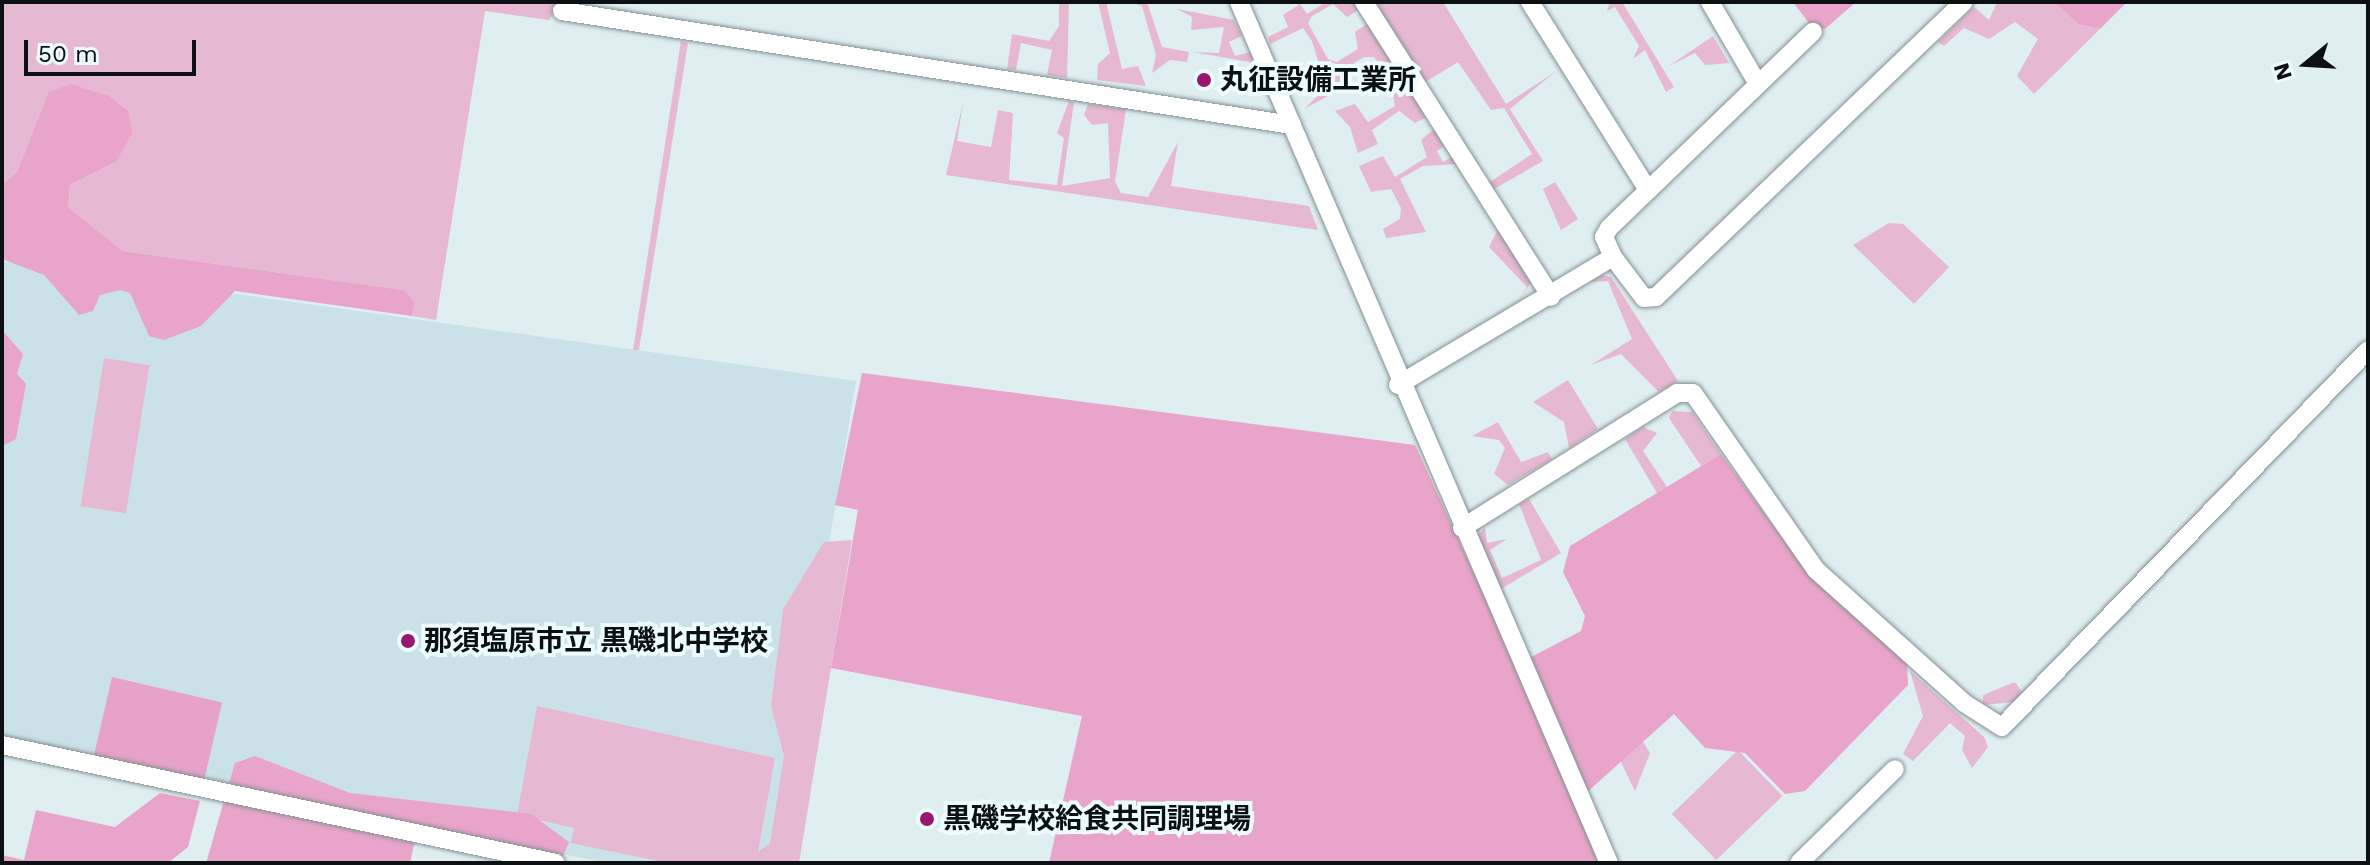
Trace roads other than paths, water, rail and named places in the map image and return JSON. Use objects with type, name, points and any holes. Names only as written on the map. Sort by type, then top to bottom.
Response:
[{"type":"street","points":[[1239,2],[1398,385],[1609,863]]},
{"type":"street","points":[[1364,2],[1551,297]]},
{"type":"street","points":[[1530,2],[1648,190]]},
{"type":"street","points":[[1710,2],[1758,84]]},
{"type":"street","points":[[1813,32],[1609,228],[1604,237],[1613,257],[1644,298],[1656,297],[1964,2]]},
{"type":"street","points":[[562,11],[1292,125]]},
{"type":"street","points":[[1398,385],[1551,297],[1613,257]]},
{"type":"street","points":[[1462,528],[1677,393],[1693,393],[1816,570],[1964,703],[2002,727],[2368,350]]},
{"type":"street","points":[[2,745],[556,863]]},
{"type":"street","points":[[1799,863],[1895,769]]},
{"type":"place","name":"丸征設備工業所","points":[[1204,80]]},
{"type":"place","name":"那須塩原市立 黒磯北中学校","points":[[408,641]]},
{"type":"place","name":"黒磯学校給食共同調理場","points":[[927,819]]}]
